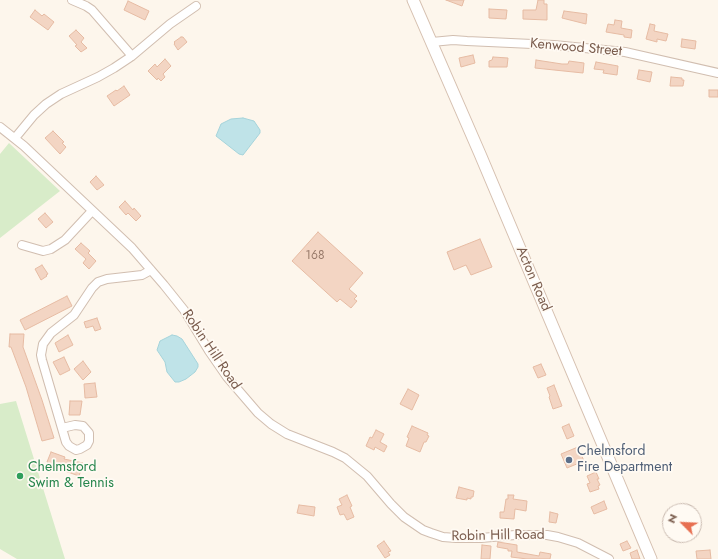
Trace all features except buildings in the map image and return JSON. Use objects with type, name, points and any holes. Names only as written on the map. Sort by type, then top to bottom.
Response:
[{"type":"main road","name":"Acton Road","points":[[413,0],[651,559]]},
{"type":"street","points":[[72,0],[92,10],[132,56]]},
{"type":"street","points":[[15,138],[40,109],[50,101],[61,94],[106,73],[132,56],[170,24],[196,6]]},
{"type":"street","name":"Kenwood Street","points":[[432,42],[453,40],[554,45],[625,52],[718,73]]},
{"type":"street","name":"Robin Hill Road","points":[[0,127],[15,138],[123,239],[184,310],[209,352],[227,378],[271,424],[287,434],[333,452],[352,463],[367,476],[394,508],[417,526],[438,536],[452,538],[481,538],[526,534],[558,537],[589,547],[609,559]]},
{"type":"street","points":[[22,245],[43,251],[51,249],[65,240],[92,211]]},
{"type":"street","points":[[62,428],[42,360],[41,355],[43,344],[51,333],[74,315],[92,288],[98,282],[107,279],[142,275],[151,270]]},
{"type":"green space","points":[[9,143],[60,191],[0,238],[0,154]]},
{"type":"green space","name":"Chelmsford Swim & Tennis","points":[[16,401],[65,559],[17,559],[0,549],[0,404]]},
{"type":"water","points":[[243,118],[254,121],[260,130],[260,133],[243,155],[239,154],[216,136],[221,124],[231,119]]},
{"type":"water","points":[[172,335],[182,339],[198,364],[195,372],[179,382],[175,382],[167,372],[165,362],[157,350],[160,341]]},
{"type":"place","name":"Chelmsford Fire Department","points":[[569,460]]},
{"type":"place","name":"Chelmsford Swim & Tennis","points":[[20,476]]}]
